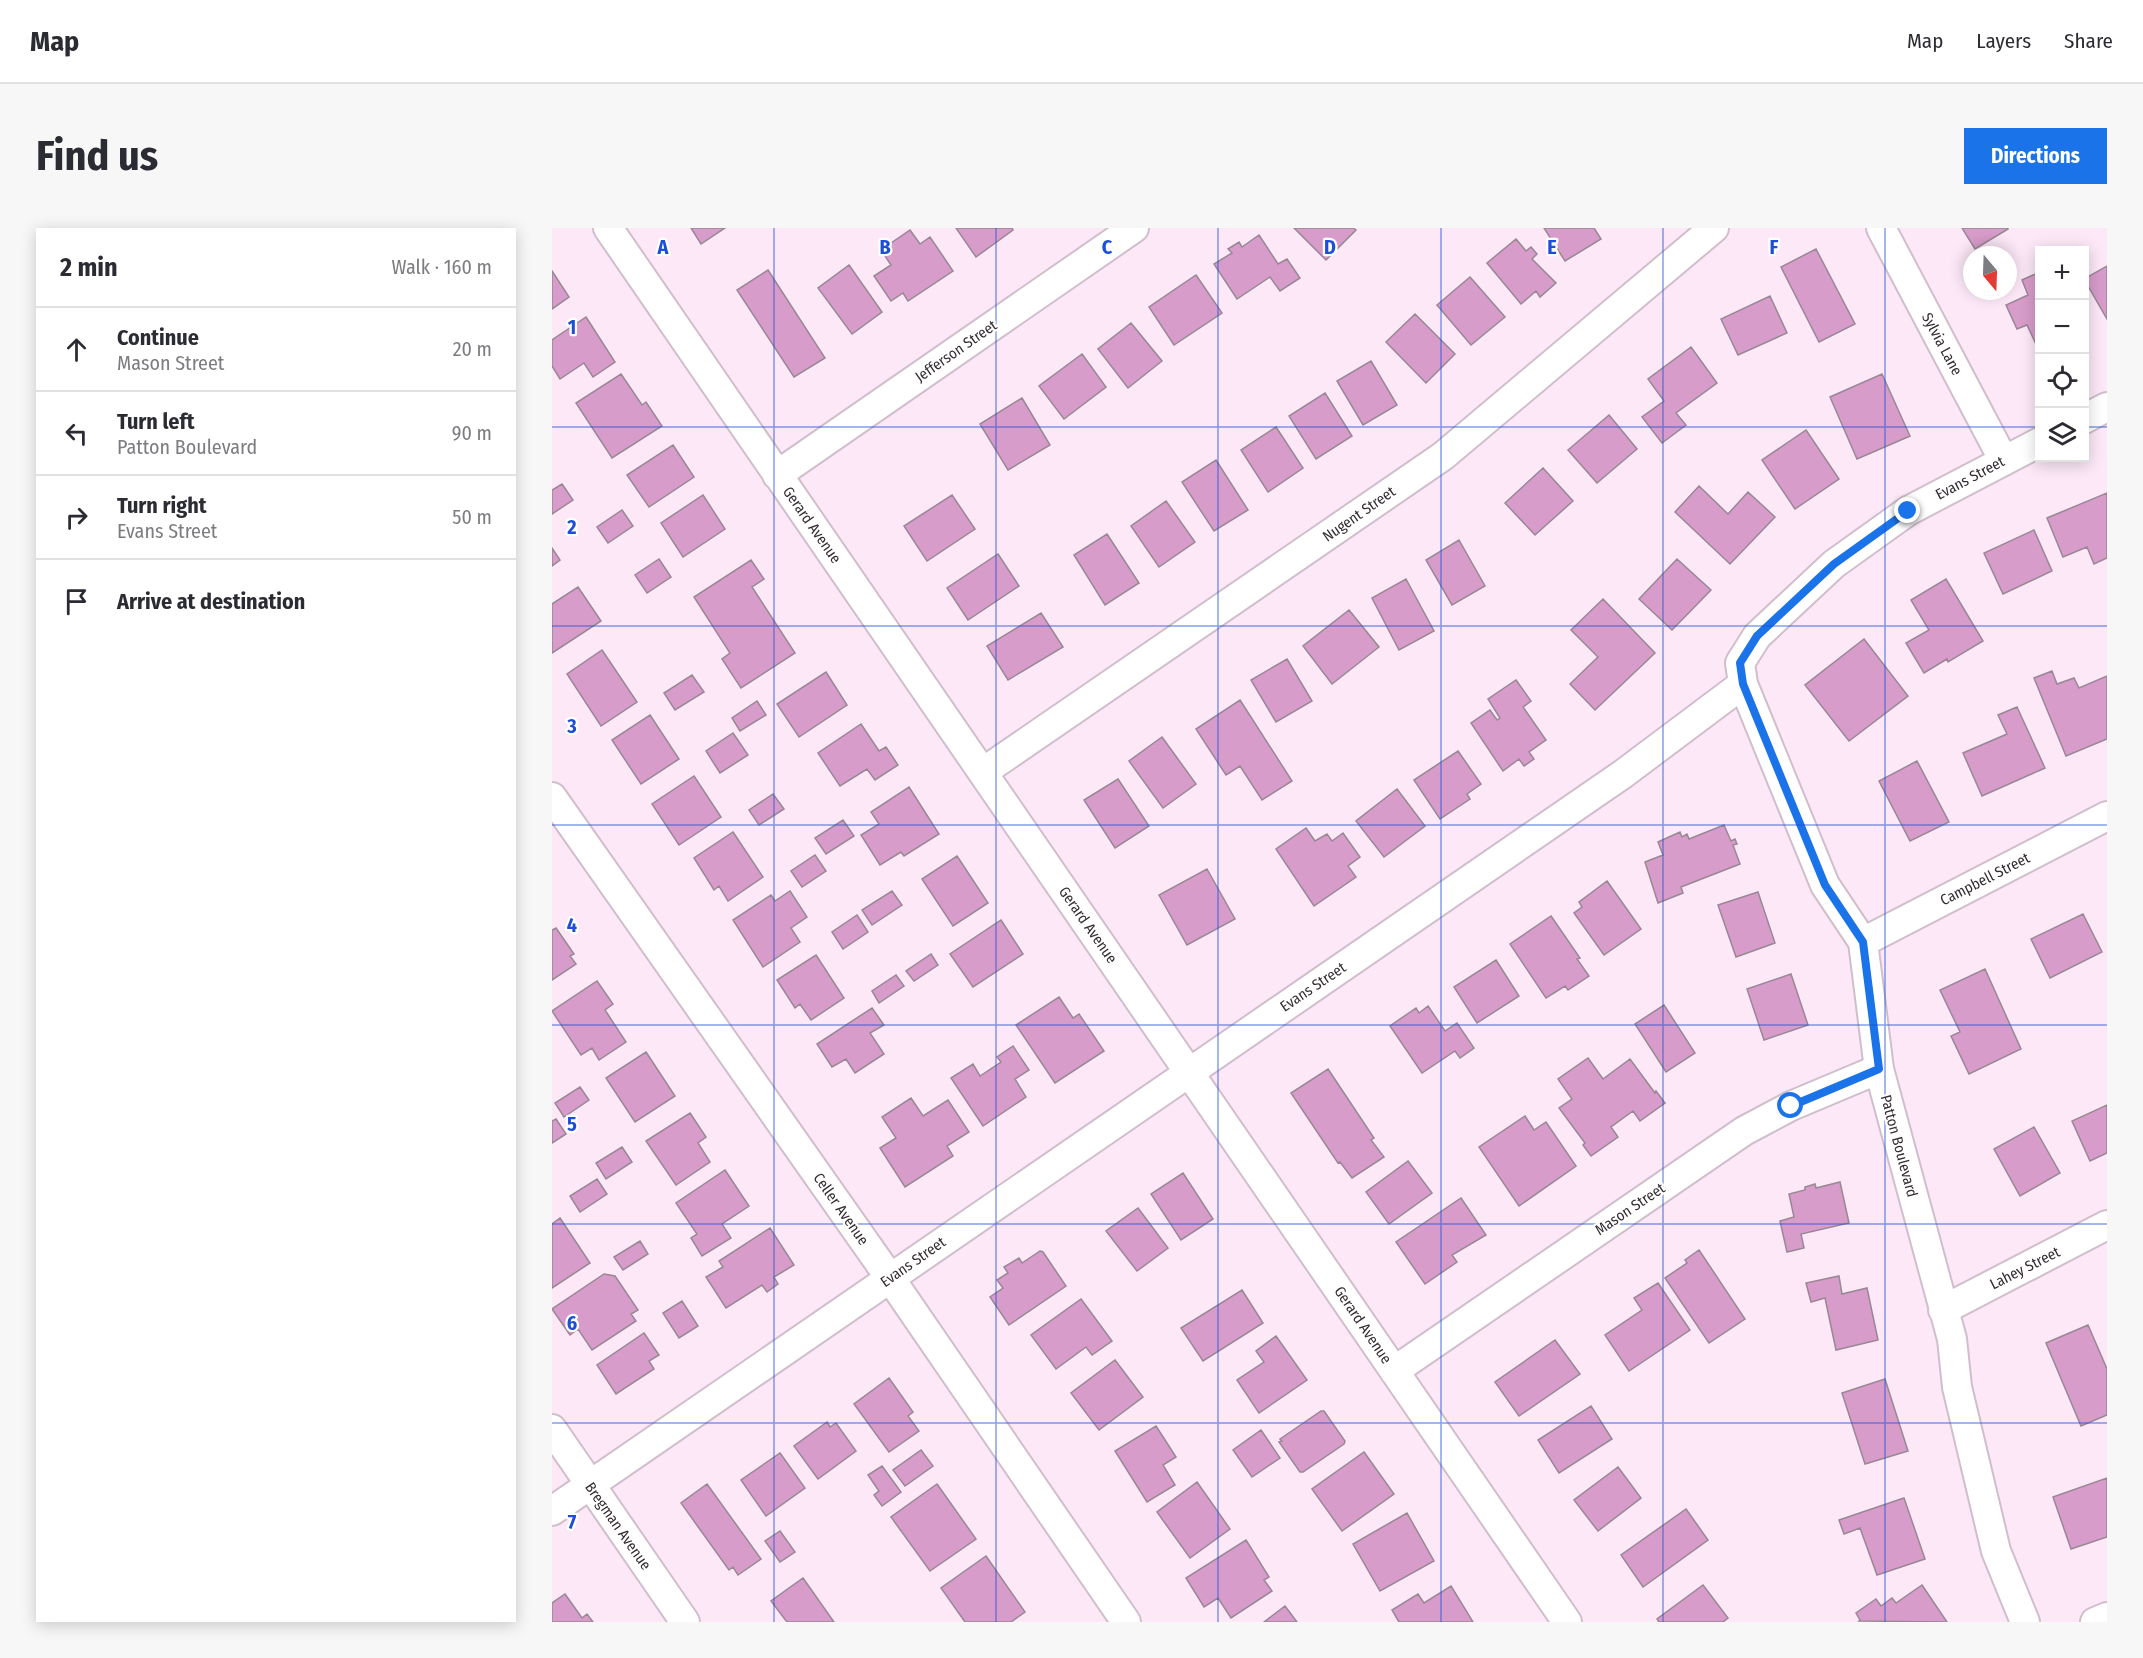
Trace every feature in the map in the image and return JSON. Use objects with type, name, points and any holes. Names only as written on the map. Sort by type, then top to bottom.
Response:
[{"type":"street","name":"Gerard Avenue","points":[[608,228],[1567,1622]]},
{"type":"street","name":"Jefferson Street","points":[[777,475],[1134,228]]},
{"type":"street","name":"Nugent Street","points":[[983,772],[1443,456],[1714,228]]},
{"type":"street","name":"Sylvia Lane","points":[[1881,228],[2004,461]]},
{"type":"street","points":[[2089,417],[2107,407]]},
{"type":"street","name":"Evans Street","points":[[552,1511],[1623,774],[1743,684],[1740,663],[1757,636],[1834,564],[1908,511],[2035,445]]},
{"type":"street","name":"Patton Boulevard","points":[[1743,684],[1825,885],[1863,942],[1879,1069],[1952,1339],[1957,1387],[1996,1551],[2025,1622]]},
{"type":"street","name":"Celler Avenue","points":[[552,797],[890,1278],[1126,1622]]},
{"type":"street","name":"Campbell Street","points":[[1863,942],[2107,816]]},
{"type":"street","name":"Mason Street","points":[[1394,1371],[1744,1131],[1791,1106],[1879,1069]]},
{"type":"street","name":"Lahey Street","points":[[1944,1310],[2107,1225]]},
{"type":"street","name":"Bregman Avenue","points":[[552,1429],[685,1622]]},
{"type":"street","points":[[2095,1622],[2107,1617]]},
{"type":"building","points":[[691,228],[725,228],[701,244]]},
{"type":"building","points":[[956,228],[1012,228],[1013,230],[976,257]]},
{"type":"building","points":[[1294,228],[1353,228],[1356,230],[1326,260]]},
{"type":"building","points":[[1544,228],[1594,228],[1601,239],[1565,261]]},
{"type":"building","points":[[1962,228],[2008,228],[1980,246],[1973,246]]},
{"type":"building","points":[[910,230],[920,244],[930,237],[953,271],[908,301],[903,293],[891,301],[874,276],[891,265],[881,250]]},
{"type":"building","points":[[1259,235],[1278,264],[1287,259],[1300,278],[1280,291],[1270,277],[1237,299],[1214,264],[1232,253],[1228,249],[1239,242],[1242,247]]},
{"type":"building","points":[[1516,239],[1526,251],[1531,247],[1537,254],[1532,259],[1556,283],[1540,297],[1536,291],[1521,304],[1487,263]]},
{"type":"building","points":[[1816,249],[1855,324],[1819,342],[1781,267]]},
{"type":"building","points":[[849,265],[882,312],[852,334],[818,288]]},
{"type":"building","points":[[2107,266],[2107,319],[2089,288],[2089,276]]},
{"type":"building","points":[[768,270],[825,358],[794,377],[737,290]]},
{"type":"building","points":[[552,271],[569,297],[552,309]]},
{"type":"building","points":[[2035,274],[2035,342],[2027,325],[2017,329],[2006,305],[2028,295],[2022,280]]},
{"type":"building","points":[[1196,275],[1222,313],[1174,345],[1149,307]]},
{"type":"building","points":[[1470,277],[1505,317],[1471,345],[1437,305]]},
{"type":"building","points":[[1770,296],[1787,333],[1738,355],[1721,319]]},
{"type":"building","points":[[1415,314],[1455,354],[1426,383],[1386,342]]},
{"type":"building","points":[[586,317],[615,362],[593,377],[584,363],[560,379],[552,366],[552,340]]},
{"type":"building","points":[[1131,323],[1162,361],[1128,388],[1098,349]]},
{"type":"building","points":[[1691,347],[1717,383],[1676,413],[1686,425],[1662,443],[1642,417],[1664,401],[1648,379]]},
{"type":"building","points":[[1082,354],[1106,387],[1064,419],[1039,386]]},
{"type":"building","points":[[1371,361],[1397,405],[1363,425],[1337,381]]},
{"type":"building","points":[[621,374],[642,405],[646,402],[662,426],[612,458],[576,403]]},
{"type":"building","points":[[1882,374],[1910,436],[1857,459],[1830,397]]},
{"type":"building","points":[[1325,393],[1352,436],[1316,459],[1289,416]]},
{"type":"building","points":[[1022,398],[1050,445],[1008,470],[980,424]]},
{"type":"building","points":[[1609,415],[1637,449],[1597,483],[1568,450]]},
{"type":"building","points":[[1276,427],[1303,468],[1268,492],[1241,450]]},
{"type":"building","points":[[1806,430],[1839,479],[1795,509],[1762,460]]},
{"type":"building","points":[[673,445],[694,477],[649,507],[627,475]]},
{"type":"building","points":[[1216,460],[1248,510],[1214,531],[1182,482]]},
{"type":"building","points":[[1543,468],[1573,501],[1535,535],[1505,503]]},
{"type":"building","points":[[562,484],[573,500],[552,514],[552,490]]},
{"type":"building","points":[[1699,486],[1728,514],[1748,492],[1775,517],[1730,564],[1675,512]]},
{"type":"building","points":[[2107,493],[2107,558],[2094,564],[2087,547],[2063,557],[2047,518]]},
{"type":"building","points":[[703,495],[725,529],[683,557],[661,523]]},
{"type":"building","points":[[952,495],[975,529],[927,561],[904,526]]},
{"type":"building","points":[[1166,501],[1195,542],[1159,567],[1131,526]]},
{"type":"building","points":[[622,510],[633,526],[608,543],[597,527]]},
{"type":"building","points":[[2034,530],[2052,571],[2003,594],[1984,553]]},
{"type":"building","points":[[1107,534],[1139,583],[1105,605],[1074,555]]},
{"type":"building","points":[[1459,540],[1485,586],[1452,605],[1426,560]]},
{"type":"building","points":[[552,548],[560,560],[552,566]]},
{"type":"building","points":[[998,554],[1019,586],[968,620],[947,588]]},
{"type":"building","points":[[659,559],[671,577],[647,593],[635,575]]},
{"type":"building","points":[[1677,559],[1711,590],[1672,630],[1639,599]]},
{"type":"building","points":[[751,560],[764,579],[752,587],[795,653],[741,688],[722,659],[730,653],[694,597]]},
{"type":"building","points":[[1406,579],[1434,631],[1399,650],[1372,598]]},
{"type":"building","points":[[1946,579],[1983,641],[1924,673],[1906,643],[1929,630],[1911,600]]},
{"type":"building","points":[[578,587],[601,621],[552,653],[552,604]]},
{"type":"building","points":[[1603,599],[1655,653],[1595,710],[1570,684],[1598,657],[1571,630]]},
{"type":"building","points":[[1349,610],[1379,647],[1332,684],[1303,646]]},
{"type":"building","points":[[1041,613],[1063,647],[1008,680],[987,646]]},
{"type":"building","points":[[1864,639],[1908,696],[1849,741],[1805,685]]},
{"type":"building","points":[[602,650],[637,702],[601,726],[567,674]]},
{"type":"building","points":[[1287,659],[1312,701],[1276,722],[1251,680]]},
{"type":"building","points":[[2052,671],[2057,684],[2074,678],[2079,688],[2107,676],[2107,739],[2066,756],[2034,678]]},
{"type":"building","points":[[826,672],[847,705],[799,737],[777,704]]},
{"type":"building","points":[[692,675],[704,692],[675,710],[664,693]]},
{"type":"building","points":[[1516,680],[1531,701],[1523,707],[1546,740],[1529,752],[1534,759],[1524,766],[1519,759],[1503,771],[1471,723],[1490,710],[1497,720],[1500,718],[1488,699]]},
{"type":"building","points":[[1240,700],[1292,781],[1262,800],[1240,766],[1226,775],[1196,729]]},
{"type":"building","points":[[757,701],[766,715],[740,731],[732,718]]},
{"type":"building","points":[[2017,707],[2045,768],[1982,796],[1963,753],[2007,734],[1998,715]]},
{"type":"building","points":[[650,715],[679,759],[641,784],[612,740]]},
{"type":"building","points":[[861,724],[879,751],[886,747],[898,765],[875,780],[867,769],[840,786],[818,753]]},
{"type":"building","points":[[733,733],[748,755],[720,773],[706,751]]},
{"type":"building","points":[[1162,737],[1196,784],[1163,808],[1129,761]]},
{"type":"building","points":[[1458,751],[1481,784],[1467,794],[1470,799],[1440,819],[1414,780]]},
{"type":"building","points":[[1917,761],[1949,822],[1910,841],[1879,781]]},
{"type":"building","points":[[694,776],[721,817],[679,845],[652,804]]},
{"type":"building","points":[[1118,779],[1149,826],[1115,848],[1084,800]]},
{"type":"building","points":[[909,787],[939,834],[904,856],[901,852],[880,865],[861,835],[879,824],[871,812]]},
{"type":"building","points":[[1397,789],[1425,826],[1384,857],[1356,821]]},
{"type":"building","points":[[773,794],[784,809],[759,825],[749,810]]},
{"type":"building","points":[[843,820],[854,836],[826,854],[815,838]]},
{"type":"building","points":[[1724,825],[1731,841],[1735,839],[1737,844],[1733,845],[1740,864],[1681,887],[1683,893],[1658,903],[1645,862],[1663,855],[1658,842],[1680,832],[1682,837],[1687,834],[1689,839]]},
{"type":"building","points":[[1306,828],[1315,841],[1327,834],[1332,841],[1343,833],[1360,857],[1348,866],[1356,877],[1314,906],[1276,849]]},
{"type":"building","points":[[733,832],[763,877],[728,901],[719,886],[714,890],[694,858]]},
{"type":"building","points":[[815,855],[826,871],[802,887],[791,871]]},
{"type":"building","points":[[957,856],[988,903],[953,926],[922,879]]},
{"type":"building","points":[[1207,869],[1235,919],[1187,945],[1159,895]]},
{"type":"building","points":[[1607,881],[1641,929],[1604,955],[1574,913],[1582,907],[1579,902]]},
{"type":"building","points":[[790,891],[807,917],[791,928],[800,942],[763,967],[733,920],[771,895],[775,901]]},
{"type":"building","points":[[892,891],[902,905],[872,925],[862,910]]},
{"type":"building","points":[[1758,892],[1775,943],[1736,957],[1718,905]]},
{"type":"building","points":[[2083,914],[2102,952],[2050,978],[2031,939]]},
{"type":"building","points":[[857,915],[868,932],[843,949],[832,932]]},
{"type":"building","points":[[1551,916],[1580,958],[1577,959],[1589,976],[1568,990],[1565,986],[1546,998],[1510,944]]},
{"type":"building","points":[[1001,920],[1023,954],[973,987],[950,954]]},
{"type":"building","points":[[556,928],[574,954],[570,956],[576,964],[552,980],[552,930]]},
{"type":"building","points":[[931,954],[938,965],[914,981],[906,971]]},
{"type":"building","points":[[816,955],[844,998],[811,1020],[800,1004],[795,1008],[777,980]]},
{"type":"building","points":[[1496,960],[1519,996],[1477,1023],[1454,987]]},
{"type":"building","points":[[1985,969],[2021,1049],[1969,1074],[1951,1036],[1960,1032],[1940,990]]},
{"type":"building","points":[[1791,974],[1808,1025],[1764,1040],[1747,989]]},
{"type":"building","points":[[896,975],[904,986],[879,1003],[872,991]]},
{"type":"building","points":[[597,981],[613,1004],[605,1010],[626,1042],[599,1060],[592,1048],[581,1055],[552,1011]]},
{"type":"building","points":[[1059,997],[1073,1018],[1079,1014],[1104,1051],[1055,1083],[1016,1025]]},
{"type":"building","points":[[1664,1005],[1695,1053],[1666,1072],[1635,1024]]},
{"type":"building","points":[[1428,1006],[1445,1031],[1457,1023],[1474,1048],[1460,1058],[1455,1051],[1422,1073],[1390,1026],[1416,1008],[1419,1013]]},
{"type":"building","points":[[872,1008],[884,1025],[870,1033],[884,1054],[855,1073],[846,1059],[832,1067],[817,1044]]},
{"type":"building","points":[[1013,1046],[1029,1070],[1015,1079],[1026,1097],[983,1126],[951,1078],[973,1064],[980,1076],[1001,1062],[997,1057]]},
{"type":"building","points":[[646,1052],[675,1096],[635,1122],[606,1078]]},
{"type":"building","points":[[1588,1058],[1603,1079],[1630,1059],[1665,1103],[1640,1121],[1633,1111],[1611,1127],[1618,1137],[1591,1156],[1583,1145],[1585,1143],[1559,1108],[1572,1099],[1558,1079]]},
{"type":"building","points":[[1328,1069],[1374,1138],[1371,1140],[1384,1157],[1352,1178],[1340,1162],[1338,1163],[1291,1093]]},
{"type":"building","points":[[580,1087],[589,1100],[564,1117],[555,1103]]},
{"type":"building","points":[[911,1098],[923,1116],[948,1100],[969,1132],[947,1146],[953,1156],[905,1187],[880,1148],[896,1138],[882,1117]]},
{"type":"building","points":[[2107,1105],[2107,1153],[2090,1161],[2072,1121]]},
{"type":"building","points":[[690,1113],[706,1137],[698,1143],[710,1162],[676,1185],[646,1141]]},
{"type":"building","points":[[1525,1116],[1534,1130],[1546,1122],[1576,1166],[1519,1206],[1479,1147]]},
{"type":"building","points":[[556,1119],[566,1134],[552,1143],[552,1121]]},
{"type":"building","points":[[2034,1127],[2060,1173],[2020,1196],[1994,1149]]},
{"type":"building","points":[[622,1147],[632,1162],[606,1179],[596,1163]]},
{"type":"building","points":[[1408,1161],[1432,1193],[1389,1224],[1366,1192]]},
{"type":"building","points":[[725,1170],[749,1206],[722,1224],[731,1238],[702,1256],[691,1238],[697,1234],[676,1203]]},
{"type":"building","points":[[1183,1173],[1213,1219],[1181,1240],[1151,1194]]},
{"type":"building","points":[[597,1179],[607,1194],[580,1212],[570,1196]]},
{"type":"building","points":[[1840,1182],[1849,1223],[1801,1234],[1804,1248],[1787,1252],[1780,1221],[1794,1217],[1789,1194],[1805,1190],[1805,1187],[1815,1184],[1816,1188]]},
{"type":"building","points":[[1461,1198],[1486,1235],[1452,1255],[1457,1262],[1425,1284],[1396,1242]]},
{"type":"building","points":[[1138,1208],[1168,1248],[1137,1271],[1106,1231]]},
{"type":"building","points":[[560,1218],[590,1263],[552,1288],[552,1224]]},
{"type":"building","points":[[770,1228],[794,1265],[774,1277],[778,1284],[767,1292],[762,1285],[726,1308],[706,1277],[723,1267],[719,1261]]},
{"type":"building","points":[[640,1241],[648,1254],[623,1270],[614,1257]]},
{"type":"building","points":[[1699,1250],[1745,1319],[1709,1343],[1665,1278],[1687,1263],[1685,1260]]},
{"type":"building","points":[[1040,1251],[1043,1252],[1066,1286],[1009,1325],[990,1297],[1003,1288],[997,1280],[1008,1273],[1004,1267],[1019,1258],[1022,1263]]},
{"type":"building","points":[[604,1274],[615,1276],[638,1310],[631,1314],[636,1321],[592,1350],[578,1329],[570,1335],[552,1309]]},
{"type":"building","points":[[1839,1276],[1842,1294],[1867,1288],[1878,1340],[1836,1350],[1825,1298],[1811,1302],[1806,1283]]},
{"type":"building","points":[[1658,1283],[1690,1330],[1629,1371],[1605,1335],[1642,1310],[1634,1298]]},
{"type":"building","points":[[1242,1290],[1263,1323],[1203,1361],[1181,1328]]},
{"type":"building","points":[[1081,1299],[1112,1341],[1092,1355],[1086,1347],[1056,1369],[1031,1335]]},
{"type":"building","points":[[682,1301],[698,1326],[679,1338],[663,1313]]},
{"type":"building","points":[[2088,1325],[2107,1369],[2107,1415],[2081,1426],[2046,1343]]},
{"type":"building","points":[[644,1333],[659,1355],[649,1361],[654,1369],[616,1394],[597,1365]]},
{"type":"building","points":[[1276,1336],[1307,1380],[1259,1413],[1237,1380],[1264,1362],[1256,1351]]},
{"type":"building","points":[[1555,1340],[1580,1374],[1519,1416],[1495,1382]]},
{"type":"building","points":[[1115,1360],[1143,1397],[1099,1430],[1071,1393]]},
{"type":"building","points":[[889,1378],[913,1412],[908,1416],[919,1431],[889,1452],[854,1404]]},
{"type":"building","points":[[1885,1379],[1908,1451],[1865,1464],[1842,1393]]},
{"type":"building","points":[[1591,1406],[1612,1439],[1559,1473],[1538,1440]]},
{"type":"building","points":[[1324,1411],[1345,1441],[1344,1444],[1300,1472],[1279,1442],[1282,1441],[1280,1439]]},
{"type":"building","points":[[827,1422],[830,1427],[836,1423],[856,1451],[818,1479],[794,1446]]},
{"type":"building","points":[[1156,1426],[1176,1457],[1163,1465],[1175,1485],[1147,1502],[1115,1451]]},
{"type":"building","points":[[1261,1430],[1280,1458],[1252,1477],[1233,1450]]},
{"type":"building","points":[[921,1450],[933,1466],[905,1486],[893,1470]]},
{"type":"building","points":[[1364,1452],[1394,1494],[1342,1531],[1312,1489]]},
{"type":"building","points":[[780,1453],[805,1488],[766,1516],[741,1480]]},
{"type":"building","points":[[882,1466],[901,1492],[882,1506],[874,1495],[879,1491],[868,1475]]},
{"type":"building","points":[[1618,1467],[1641,1498],[1598,1531],[1574,1500]]},
{"type":"building","points":[[2107,1478],[2107,1537],[2071,1549],[2053,1497]]},
{"type":"building","points":[[1197,1482],[1230,1529],[1190,1558],[1157,1512]]},
{"type":"building","points":[[707,1484],[761,1559],[738,1575],[733,1567],[729,1570],[681,1503]]},
{"type":"building","points":[[937,1484],[976,1539],[930,1571],[891,1517]]},
{"type":"building","points":[[1904,1498],[1925,1559],[1877,1575],[1860,1528],[1844,1534],[1839,1520]]},
{"type":"building","points":[[1686,1509],[1708,1540],[1643,1587],[1621,1555]]},
{"type":"building","points":[[1407,1513],[1434,1561],[1380,1591],[1353,1544]]},
{"type":"building","points":[[780,1531],[795,1552],[780,1562],[765,1541]]},
{"type":"building","points":[[1246,1540],[1269,1577],[1264,1580],[1272,1591],[1231,1618],[1218,1598],[1204,1607],[1186,1578]]},
{"type":"building","points":[[986,1556],[1025,1612],[1011,1622],[965,1622],[941,1588]]},
{"type":"building","points":[[803,1578],[834,1622],[787,1622],[771,1601]]},
{"type":"building","points":[[1703,1585],[1728,1618],[1723,1622],[1659,1622],[1657,1619]]},
{"type":"building","points":[[1922,1585],[1947,1622],[1859,1621],[1856,1613],[1876,1599],[1881,1606],[1892,1598],[1896,1603]]},
{"type":"building","points":[[1451,1586],[1473,1622],[1399,1622],[1392,1610],[1418,1594],[1424,1603]]},
{"type":"building","points":[[565,1594],[582,1618],[587,1614],[593,1622],[552,1622],[552,1603]]},
{"type":"building","points":[[1285,1606],[1297,1622],[1264,1622]]},
{"type":"route","points":[[1791,1106],[1879,1069],[1863,942],[1825,885],[1743,684],[1740,663],[1757,636],[1834,564],[1908,511]]}]
